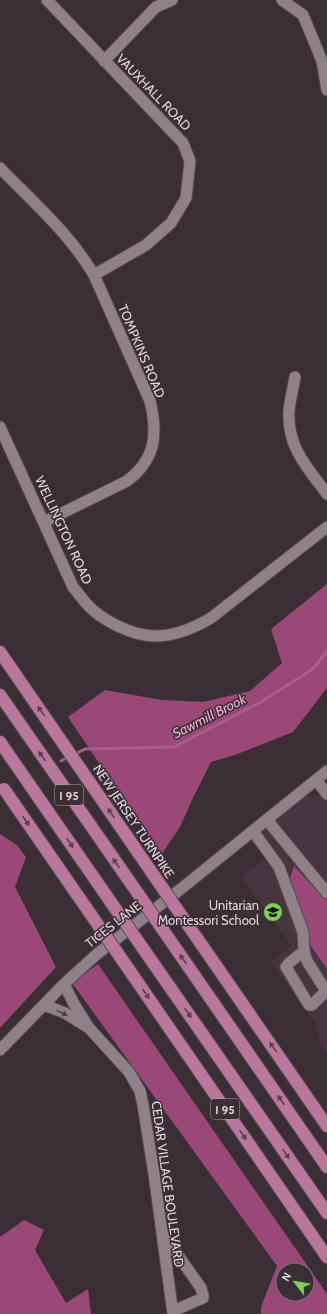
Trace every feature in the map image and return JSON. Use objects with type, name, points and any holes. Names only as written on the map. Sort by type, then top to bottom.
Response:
[{"type":"highway","name":"NEW JERSEY TURNPIKE","points":[[0,652],[327,1126]]},
{"type":"highway","name":"I 95","points":[[0,695],[327,1167]]},
{"type":"highway","name":"I 95","points":[[0,742],[327,1213]]},
{"type":"highway","name":"I 95","points":[[2,786],[327,1257]]},
{"type":"street","name":"VAUXHALL ROAD","points":[[47,0],[182,143],[190,161],[186,198],[171,223],[146,245],[94,275]]},
{"type":"street","points":[[104,61],[156,7],[172,0]]},
{"type":"street","points":[[282,0],[303,15],[322,61],[327,90]]},
{"type":"street","name":"TOMPKINS ROAD","points":[[0,168],[71,241],[86,261],[94,275],[150,401],[155,430],[154,441],[145,462],[136,474],[44,522]]},
{"type":"street","points":[[295,378],[289,410],[289,421],[293,443],[299,456],[327,494]]},
{"type":"street","name":"WELLINGTON ROAD","points":[[0,427],[73,587],[85,603],[101,617],[118,627],[136,633],[155,636],[184,631],[211,618],[327,527]]},
{"type":"street","name":"TICES LANE","points":[[0,1050],[64,984],[97,954],[182,888],[327,771]]},
{"type":"street","points":[[316,780],[327,794]]},
{"type":"street","points":[[267,820],[327,893]]},
{"type":"street","points":[[253,831],[279,867],[303,932],[304,951]]},
{"type":"street","name":"CEDAR VILLAGE BOULEVARD","points":[[64,984],[89,1028],[129,1072],[140,1091],[173,1313]]},
{"type":"street","name":"CEDAR VILLAGE BOULEVARD","points":[[44,1005],[65,1014],[89,1028]]},
{"type":"street","points":[[162,1232],[201,1288],[203,1295],[203,1298],[173,1313]]},
{"type":"shaded area","points":[[327,584],[327,688],[293,732],[235,755],[211,762],[180,827],[161,855],[68,717],[105,690],[162,700],[203,702],[250,691],[282,663],[271,629]]},
{"type":"shaded area","points":[[327,795],[327,1053],[320,1044],[315,1022],[271,962],[292,946],[242,877],[271,854],[255,830],[299,796]]},
{"type":"shaded area","points":[[0,834],[17,845],[26,857],[15,887],[56,967],[0,1028]]},
{"type":"shaded area","points":[[294,866],[327,901],[327,969],[302,933],[289,882]]},
{"type":"shaded area","points":[[98,964],[305,1262],[275,1262],[275,1263],[72,983]]},
{"type":"shaded area","points":[[24,1220],[44,1230],[35,1250],[66,1303],[88,1289],[91,1314],[0,1314],[0,1237]]},
{"type":"shaded area","points":[[275,1271],[275,1302],[315,1302],[315,1277],[327,1294],[327,1314],[261,1314],[261,1307]]},
{"type":"waterway","name":"Sawmill Brook","points":[[73,755],[85,749],[174,747],[259,703],[313,669],[327,651]]},
{"type":"waterway","name":"Sawmill Brook","points":[[61,761],[68,757]]},
{"type":"place","name":"Unitarian Montessori School","points":[[273,912]]}]
